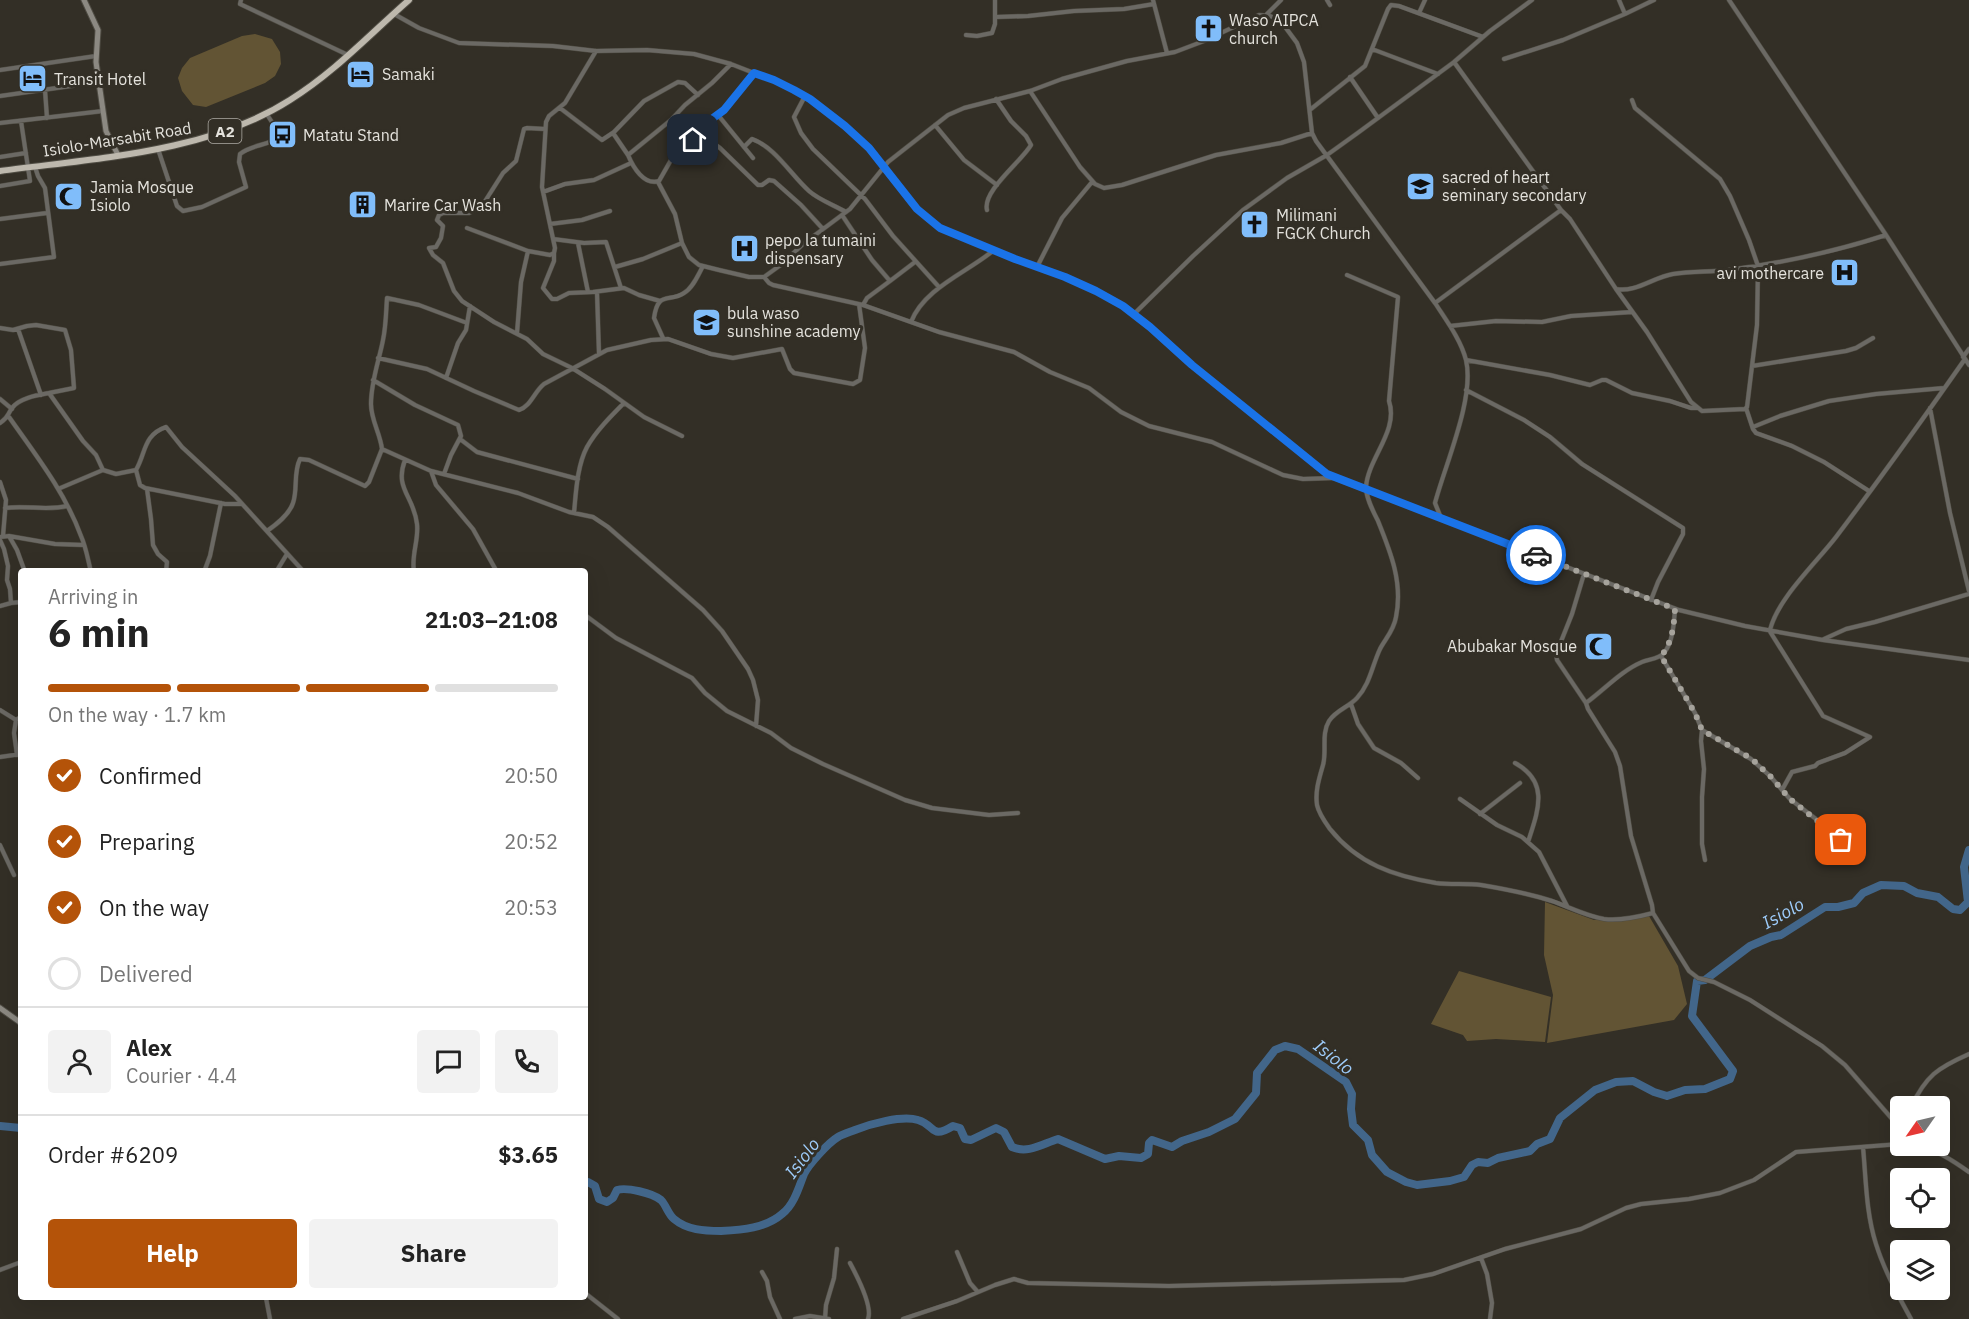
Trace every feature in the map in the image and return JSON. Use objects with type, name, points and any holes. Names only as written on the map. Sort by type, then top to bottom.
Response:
[{"type":"highway","name":"Isiolo-Marsabit Road","points":[[0,171],[158,149],[216,135],[266,113],[315,83],[349,56],[409,0]]},
{"type":"street","points":[[84,0],[98,30],[99,41],[96,56],[103,111],[107,134],[118,155]]},
{"type":"street","points":[[240,0],[240,4],[349,56]]},
{"type":"street","points":[[966,35],[990,34],[994,29],[996,17],[995,0]]},
{"type":"street","points":[[1266,15],[1281,0]]},
{"type":"street","points":[[1327,0],[1330,5]]},
{"type":"street","points":[[1419,13],[1425,0]]},
{"type":"street","points":[[1134,314],[1244,210],[1287,178],[1326,155],[1378,118],[1532,0]]},
{"type":"street","points":[[1619,0],[1624,14]]},
{"type":"street","points":[[1504,59],[1563,40],[1654,0]]},
{"type":"street","points":[[1729,0],[1886,235],[1969,365]]},
{"type":"street","points":[[996,17],[1124,9],[1154,2],[1167,53]]},
{"type":"street","points":[[1311,109],[1365,66],[1390,6],[1399,6],[1483,37]]},
{"type":"street","points":[[393,14],[459,43],[547,45],[596,51],[672,51],[699,55],[731,64],[774,80],[805,96],[853,133],[869,148],[911,203],[927,219],[947,232],[1096,291],[1134,314],[1192,365],[1317,467],[1334,478],[1675,609],[1722,621],[1823,640],[1969,660]]},
{"type":"street","points":[[658,182],[675,214],[682,243],[688,256],[703,266],[749,278],[764,277],[779,267],[803,243],[844,214],[884,168],[945,117],[958,110],[1030,91],[1127,61],[1175,52],[1196,45],[1255,15],[1266,15],[1282,23],[1297,43],[1304,62],[1312,134],[1316,141],[1435,303],[1450,326],[1466,360],[1466,390],[1455,438],[1435,503],[1441,519]]},
{"type":"street","points":[[1371,49],[1438,74]]},
{"type":"street","points":[[596,51],[565,103],[547,118],[543,192],[555,248],[554,261],[543,288],[554,300],[566,294],[621,288],[660,301]]},
{"type":"street","points":[[0,70],[96,56]]},
{"type":"street","points":[[1454,62],[1561,210],[1570,219],[1691,402],[1702,411],[1746,408]]},
{"type":"street","points":[[628,155],[671,120],[731,64]]},
{"type":"street","points":[[658,182],[673,156],[693,140],[705,124],[718,115],[754,73]]},
{"type":"street","points":[[1350,78],[1378,118]]},
{"type":"street","points":[[0,96],[99,82]]},
{"type":"street","points":[[560,108],[600,140],[613,133],[640,104],[678,82],[685,83],[698,95]]},
{"type":"street","points":[[45,90],[47,118]]},
{"type":"street","points":[[1030,91],[1092,182],[1104,188],[1116,187],[1216,155],[1281,143],[1312,134]]},
{"type":"street","points":[[805,96],[794,115],[798,128],[816,152],[862,195],[915,262],[939,287]]},
{"type":"street","points":[[987,210],[986,203],[997,184],[1028,150],[1031,143],[1011,121],[996,99]]},
{"type":"street","points":[[1632,100],[1635,108],[1725,185],[1743,223],[1758,266],[1757,326],[1746,408],[1756,433],[1792,446],[1824,462],[1869,491]]},
{"type":"street","points":[[0,123],[103,111]]},
{"type":"street","points":[[158,149],[177,206],[185,212],[202,207],[246,187],[238,162],[240,154],[248,149],[270,143],[281,136],[266,113]]},
{"type":"street","points":[[718,115],[753,158]]},
{"type":"street","points":[[0,186],[30,181],[21,121]]},
{"type":"street","points":[[935,125],[964,160],[997,184]]},
{"type":"street","points":[[545,129],[524,129],[516,161],[502,173],[482,206],[469,213],[443,213],[439,216],[437,220],[443,226],[442,234],[436,246],[429,248],[433,255],[443,263],[457,295],[470,306],[494,322],[531,341],[543,354],[572,368],[644,417],[682,436]]},
{"type":"street","points":[[613,133],[647,180],[658,182]]},
{"type":"street","points":[[699,133],[720,148],[758,185],[769,180],[774,181],[823,229]]},
{"type":"street","points":[[744,147],[752,139],[758,141],[813,194],[844,214],[872,260],[890,281]]},
{"type":"street","points":[[0,157],[26,153]]},
{"type":"street","points":[[543,192],[565,184],[594,180],[632,162]]},
{"type":"street","points":[[0,264],[54,257],[45,189],[35,166]]},
{"type":"street","points":[[1037,267],[1064,214],[1077,203],[1092,182]]},
{"type":"street","points":[[1435,303],[1561,210]]},
{"type":"street","points":[[550,224],[582,220],[610,212]]},
{"type":"street","points":[[0,219],[47,213]]},
{"type":"street","points":[[467,228],[528,251],[548,255],[554,253]]},
{"type":"street","points":[[1616,289],[1626,290],[1672,274],[1758,266],[1812,256],[1886,235]]},
{"type":"street","points":[[554,238],[578,243],[606,242],[621,288]]},
{"type":"street","points":[[578,243],[588,292]]},
{"type":"street","points":[[615,267],[658,254],[682,243]]},
{"type":"street","points":[[910,322],[920,306],[939,287],[994,250]]},
{"type":"street","points":[[518,333],[521,282],[528,251]]},
{"type":"street","points":[[378,358],[421,367],[522,410],[538,389],[599,354],[621,346],[663,338],[711,354],[733,358],[782,349],[794,373],[853,384],[860,380],[864,356],[864,340],[859,314],[861,305],[915,262]]},
{"type":"street","points":[[663,338],[654,318],[660,301],[687,292],[703,266]]},
{"type":"street","points":[[1347,275],[1398,297],[1389,401],[1392,417],[1366,489],[1394,564],[1399,587],[1393,629],[1381,648],[1366,685],[1352,704],[1341,710],[1329,722],[1325,733],[1323,764],[1317,779],[1319,811],[1324,821],[1343,844],[1371,865],[1385,870],[1435,882],[1493,888],[1544,899],[1604,919],[1627,918],[1653,913]]},
{"type":"street","points":[[764,277],[769,284],[861,305],[1021,356],[1050,372],[1089,388],[1121,412],[1149,426],[1212,442],[1283,475],[1303,479],[1334,478]]},
{"type":"street","points":[[597,292],[599,354]]},
{"type":"street","points":[[267,531],[283,519],[293,504],[300,459],[306,459],[365,486],[369,482],[382,449],[372,414],[373,380],[384,339],[387,298],[419,305],[467,323]]},
{"type":"street","points":[[446,378],[458,343],[466,330],[470,306]]},
{"type":"street","points":[[1450,326],[1502,321],[1542,322],[1571,316],[1632,312]]},
{"type":"street","points":[[0,328],[13,330],[36,326],[65,330],[71,350],[74,388],[23,401],[12,409],[9,417],[0,423]]},
{"type":"street","points":[[18,329],[41,395]]},
{"type":"street","points":[[1752,366],[1846,351],[1873,338]]},
{"type":"street","points":[[1782,790],[1792,772],[1815,766],[1845,753],[1870,737],[1823,716],[1770,630],[1773,618],[1930,408],[1969,349]]},
{"type":"street","points":[[1466,360],[1550,375],[1590,385],[1606,380],[1632,393],[1697,408]]},
{"type":"street","points":[[373,380],[415,405],[456,423],[461,430],[460,439],[444,474]]},
{"type":"street","points":[[1753,428],[1780,416],[1829,402],[1876,394],[1944,388]]},
{"type":"street","points":[[1466,390],[1524,420],[1550,437],[1582,464],[1683,528],[1683,534],[1651,600]]},
{"type":"street","points":[[49,393],[77,433],[96,455],[102,470]]},
{"type":"street","points":[[0,399],[12,409]]},
{"type":"street","points":[[574,513],[578,479],[588,447],[624,403]]},
{"type":"street","points":[[1823,640],[1845,629],[1969,593],[1950,513],[1930,408]]},
{"type":"street","points":[[9,417],[58,489],[84,544],[90,568]]},
{"type":"street","points":[[243,504],[221,503],[147,489],[140,485],[136,470],[147,441],[166,427],[188,453],[243,504],[300,568]]},
{"type":"street","points":[[460,439],[477,452],[578,479]]},
{"type":"street","points":[[382,449],[431,471],[518,493],[574,513],[593,517],[613,531],[714,621],[748,669],[753,681],[758,700],[756,726]]},
{"type":"street","points":[[405,459],[401,483],[412,504],[417,524],[414,568]]},
{"type":"street","points":[[58,489],[102,470],[116,474],[136,470]]},
{"type":"street","points":[[431,471],[436,485],[473,530],[495,568]]},
{"type":"street","points":[[0,482],[6,500],[3,537],[8,566],[10,603]]},
{"type":"street","points":[[147,489],[153,545],[158,554],[167,562],[166,568]]},
{"type":"street","points":[[206,568],[221,503]]},
{"type":"street","points":[[6,508],[67,506]]},
{"type":"street","points":[[3,537],[55,544],[84,544]]},
{"type":"street","points":[[3,537],[17,550],[24,568]]},
{"type":"street","points":[[278,568],[287,554]]},
{"type":"street","points":[[1584,574],[1575,606],[1556,654],[1559,664],[1616,752],[1631,836],[1653,913],[1689,971],[1698,978],[1714,982],[1750,1000],[1822,1046],[1845,1065],[1890,1117]]},
{"type":"street","points":[[0,606],[18,602]]},
{"type":"street","points":[[1586,703],[1625,671],[1661,656],[1666,651],[1675,609]]},
{"type":"street","points":[[588,617],[616,638],[685,674],[727,711],[771,733],[808,757],[915,803],[948,812],[989,815],[1018,813]]},
{"type":"street","points":[[1661,656],[1695,713],[1702,730],[1704,781],[1702,838],[1705,860]]},
{"type":"street","points":[[1352,704],[1358,724],[1374,748],[1401,763],[1418,778]]},
{"type":"street","points":[[0,710],[16,720],[14,731],[18,750]]},
{"type":"street","points":[[1702,730],[1752,759],[1812,817],[1847,843]]},
{"type":"street","points":[[0,757],[18,755]]},
{"type":"street","points":[[1515,763],[1524,768],[1535,781],[1540,796],[1538,813],[1528,842]]},
{"type":"street","points":[[1480,814],[1520,783]]},
{"type":"street","points":[[1460,799],[1497,825],[1522,837],[1539,852],[1568,907]]},
{"type":"street","points":[[0,845],[14,875]]},
{"type":"street","points":[[0,1008],[18,1021]]},
{"type":"street","points":[[1916,1096],[1932,1074],[1943,1066],[1969,1054]]},
{"type":"street","points":[[903,1319],[1014,1279],[1028,1283],[1169,1286],[1404,1280],[1433,1274],[1520,1244],[1581,1229],[1626,1208],[1652,1202],[1706,1196],[1738,1187],[1754,1180],[1796,1152],[1890,1145]]},
{"type":"street","points":[[1863,1147],[1869,1212],[1876,1244],[1887,1274],[1911,1319]]},
{"type":"street","points":[[1944,1156],[1969,1172]]},
{"type":"street","points":[[795,1319],[810,1316],[826,1319],[826,1305],[834,1278],[837,1249]]},
{"type":"street","points":[[957,1252],[970,1283],[977,1291]]},
{"type":"street","points":[[1481,1258],[1487,1274],[1492,1303],[1490,1319]]},
{"type":"street","points":[[0,1270],[18,1263]]},
{"type":"street","points":[[850,1263],[870,1312],[868,1319]]},
{"type":"street","points":[[762,1272],[780,1319]]},
{"type":"street","points":[[588,1295],[618,1319]]},
{"type":"street","points":[[266,1300],[270,1319]]},
{"type":"shaded area","points":[[255,34],[272,39],[280,52],[281,64],[275,76],[265,83],[206,107],[193,105],[182,91],[178,78],[190,58],[242,36]]},
{"type":"shaded area","points":[[1545,902],[1594,920],[1649,916],[1678,966],[1687,1004],[1674,1020],[1547,1043],[1553,995],[1544,955]]},
{"type":"shaded area","points":[[1459,971],[1551,997],[1545,1042],[1496,1039],[1467,1041],[1463,1035],[1431,1024]]},
{"type":"waterway","name":"Isiolo","points":[[588,1182],[595,1186],[599,1199],[607,1202],[613,1198],[617,1190],[621,1189],[646,1193],[661,1200],[672,1217],[684,1226],[721,1231],[753,1227],[776,1219],[790,1206],[806,1170],[829,1144],[844,1134],[886,1121],[918,1120],[937,1132],[953,1126],[960,1128],[965,1139],[971,1140],[996,1128],[1004,1132],[1012,1147],[1018,1149],[1035,1147],[1058,1139],[1105,1159],[1119,1156],[1141,1158],[1148,1154],[1149,1143],[1152,1140],[1172,1147],[1235,1119],[1256,1093],[1257,1073],[1275,1050],[1285,1046],[1298,1049],[1346,1082],[1352,1094],[1353,1125],[1368,1140],[1372,1155],[1387,1172],[1417,1185],[1450,1181],[1464,1177],[1472,1165],[1478,1162],[1488,1163],[1498,1158],[1530,1151],[1537,1144],[1550,1139],[1560,1118],[1595,1090],[1616,1082],[1633,1081],[1667,1096],[1685,1090],[1705,1089],[1730,1079],[1733,1071],[1692,1016],[1697,981],[1705,980],[1750,946],[1781,935],[1825,907],[1854,903],[1863,893],[1881,885],[1904,886],[1917,893],[1938,897],[1953,909],[1960,910],[1968,902],[1964,867],[1969,850]]},
{"type":"waterway","name":"Isiolo","points":[[0,1126],[18,1128]]},
{"type":"way so far","points":[[1536,555],[1675,609],[1670,640],[1666,651],[1661,656],[1695,713],[1702,730],[1752,759],[1790,799],[1841,840]]},
{"type":"place","name":"Waso AIPCA church","points":[[1208,29]]},
{"type":"place","name":"Samaki","points":[[361,74]]},
{"type":"place","name":"Transit Hotel","points":[[33,79]]},
{"type":"place","name":"Matatu Stand","points":[[282,135]]},
{"type":"place","name":"sacred of heart seminary secondary","points":[[1421,186]]},
{"type":"place","name":"Jamia Mosque Isiolo","points":[[69,196]]},
{"type":"place","name":"Marire Car Wash","points":[[363,205]]},
{"type":"place","name":"Milimani FGCK Church","points":[[1255,224]]},
{"type":"place","name":"pepo la tumaini dispensary","points":[[744,249]]},
{"type":"place","name":"avi mothercare","points":[[1845,273]]},
{"type":"place","name":"bula waso sunshine academy","points":[[706,322]]},
{"type":"place","name":"Abubakar Mosque","points":[[1598,646]]},
{"type":"route","points":[[693,140],[705,124],[724,110],[754,73],[787,86],[810,99],[862,141],[911,203],[927,219],[947,232],[1065,277],[1123,306],[1327,474],[1536,555]]}]
